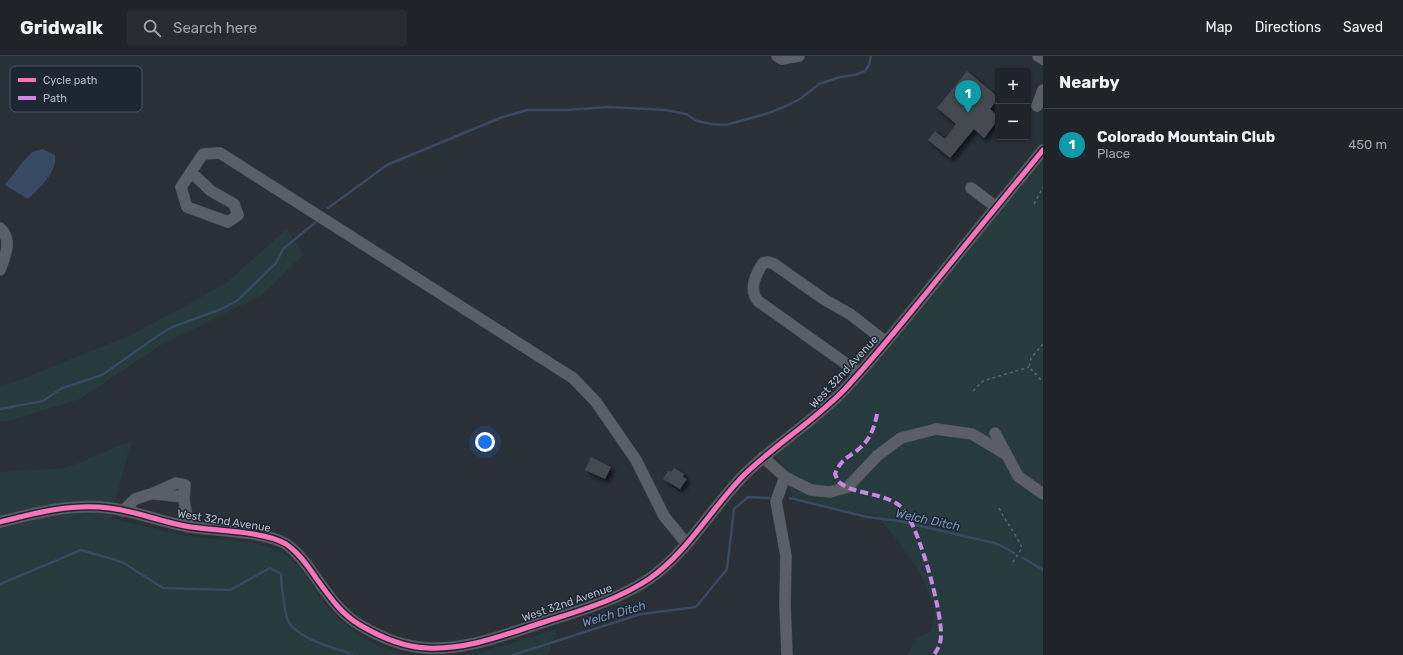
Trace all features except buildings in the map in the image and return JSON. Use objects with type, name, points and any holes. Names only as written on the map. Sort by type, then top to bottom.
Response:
[{"type":"street","points":[[777,56],[782,59],[799,56]]},
{"type":"street","points":[[1038,56],[1043,59]]},
{"type":"street","points":[[1037,106],[1043,90]]},
{"type":"street","name":"West 32nd Avenue","points":[[0,522],[49,510],[86,507],[108,508],[188,527],[255,534],[271,538],[285,543],[295,551],[346,616],[360,625],[385,637],[424,648],[461,646],[487,640],[602,603],[622,595],[652,577],[672,559],[727,492],[763,457],[826,409],[886,342],[1043,150]]},
{"type":"street","points":[[191,172],[211,191],[234,204],[238,215],[228,222],[187,207],[181,187],[191,172],[203,154],[220,153],[573,378],[596,402],[636,460],[664,516],[686,543]]},
{"type":"street","points":[[971,188],[996,207]]},
{"type":"street","points":[[0,228],[6,236],[7,243],[7,253],[0,270]]},
{"type":"street","points":[[859,373],[758,301],[753,295],[753,285],[758,270],[763,263],[768,262],[774,264],[819,296],[850,314],[886,342]]},
{"type":"street","points":[[763,457],[785,477],[811,490],[830,492],[848,487],[877,456],[901,438],[936,429],[972,434],[1006,455]]},
{"type":"street","points":[[995,433],[1018,476],[1043,494]]},
{"type":"street","points":[[785,477],[776,502],[786,556],[785,604],[787,655]]},
{"type":"street","points":[[123,511],[135,499],[154,494],[184,497],[188,527]]},
{"type":"path","points":[[1034,204],[1043,187]]},
{"type":"path","points":[[1029,366],[1031,358],[1043,344]]},
{"type":"path","points":[[1029,366],[1043,382]]},
{"type":"path","points":[[974,391],[983,381],[1029,366]]},
{"type":"path","points":[[999,508],[1006,522],[1017,536],[1022,548],[1011,564]]},
{"type":"path","points":[[908,518],[914,529]]},
{"type":"green space","points":[[1043,156],[1043,655],[907,655],[916,639],[931,631],[935,610],[921,575],[898,541],[876,515],[832,509],[793,500],[775,449],[834,398]]},
{"type":"green space","points":[[287,229],[304,254],[262,295],[161,345],[80,399],[12,420],[0,422],[0,386],[9,384],[133,334],[225,284]]},
{"type":"green space","points":[[131,441],[111,519],[200,538],[249,542],[273,548],[289,557],[295,563],[329,609],[349,628],[372,642],[396,652],[409,655],[0,655],[0,472],[66,468]]},
{"type":"green space","points":[[557,629],[548,655],[472,655]]},
{"type":"water","points":[[43,149],[55,155],[54,168],[47,179],[28,199],[5,185],[32,152]]},
{"type":"waterway","points":[[328,208],[387,165],[500,118],[527,110],[567,110],[608,107],[666,110],[686,114],[697,121],[726,125],[769,113],[786,106],[800,99],[819,84],[865,71],[869,65],[871,56]]},
{"type":"waterway","points":[[0,409],[43,401],[62,388],[102,375],[172,327],[219,310],[237,301],[276,263],[283,249],[317,221]]},
{"type":"waterway","name":"Welch Ditch","points":[[513,655],[641,614],[696,607],[727,569],[734,509],[748,497],[769,498]]},
{"type":"waterway","name":"Welch Ditch","points":[[790,498],[867,517],[899,521],[998,544],[1014,553]]},
{"type":"waterway","name":"Welch Ditch","points":[[0,584],[81,550],[122,562],[163,588],[230,590],[270,568],[281,574],[282,592],[286,614],[289,623],[294,629],[316,642],[352,655]]},
{"type":"waterway","name":"Welch Ditch","points":[[1023,558],[1043,570]]},
{"type":"marked path","points":[[877,414],[874,427],[866,442],[844,460],[835,474],[838,481],[845,486],[893,501],[900,506],[907,515],[914,529],[928,567],[938,607],[941,638],[934,655]]},
{"type":"cycle path","points":[[0,522],[54,510],[95,507],[130,512],[181,525],[266,536],[286,544],[291,548],[306,564],[336,604],[353,621],[384,637],[410,646],[442,648],[456,647],[485,641],[596,605],[636,587],[663,568],[688,543],[745,474],[820,412],[844,390],[887,341],[1043,150]]},
{"type":"place","name":"Colorado Mountain Club","points":[[968,113]]}]
